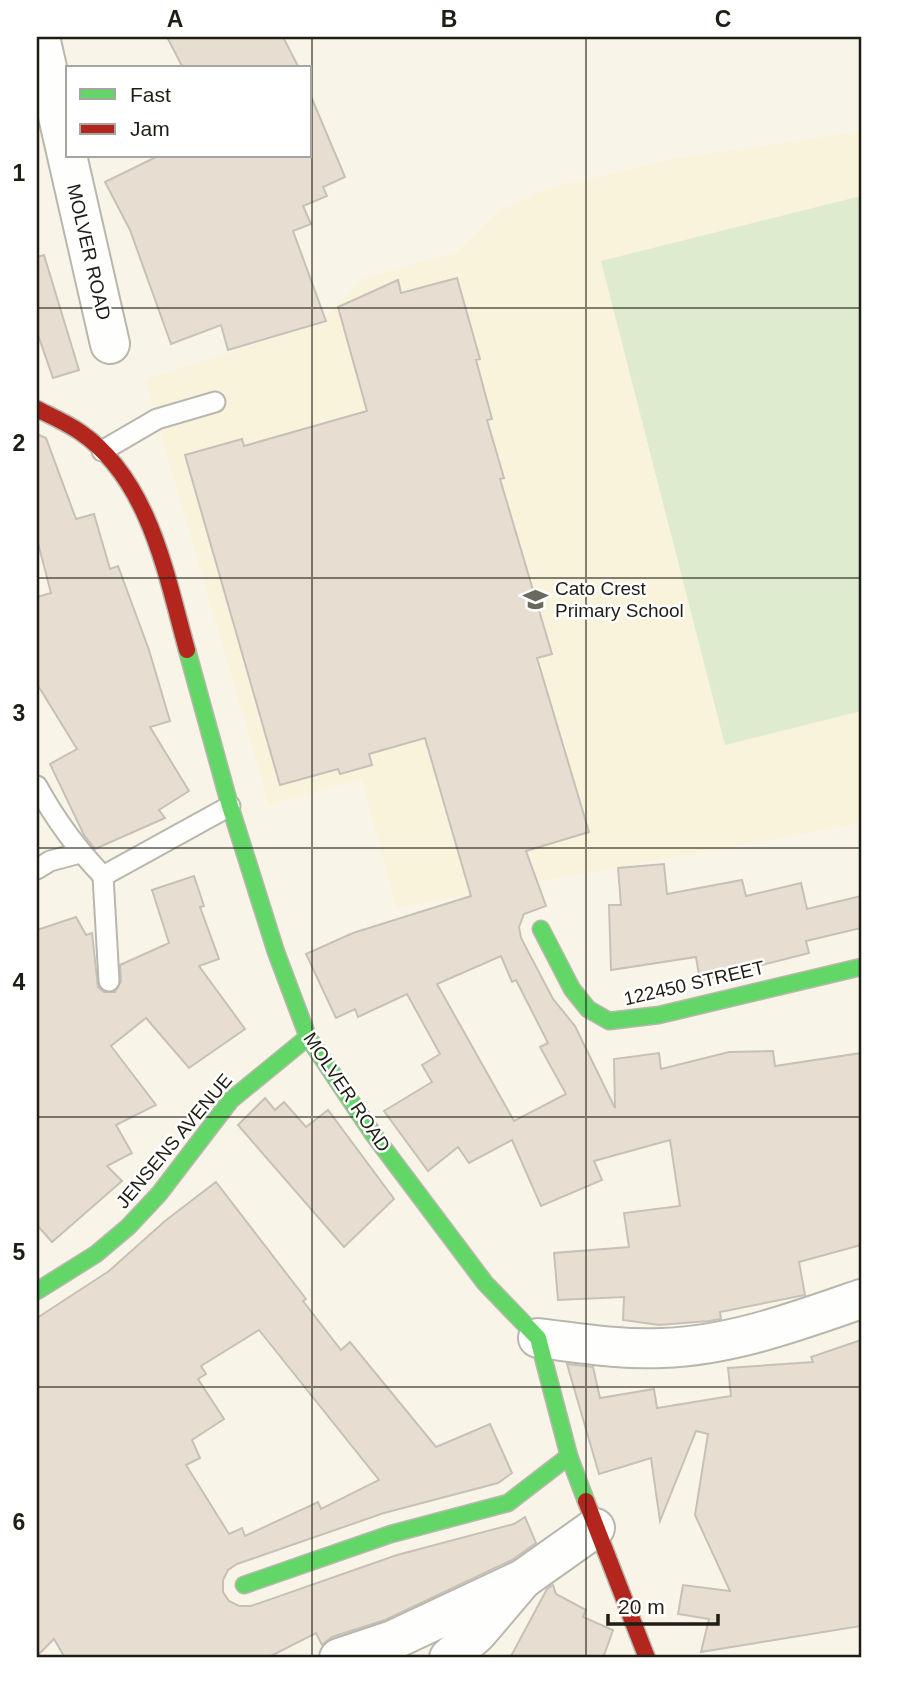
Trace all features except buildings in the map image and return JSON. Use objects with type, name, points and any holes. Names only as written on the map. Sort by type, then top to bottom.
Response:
[{"type":"street","name":"MOLVER ROAD","points":[[40,37],[66,151]]},
{"type":"street","name":"MOLVER ROAD","points":[[68,158],[110,344]]},
{"type":"street","name":"MOLVER ROAD","points":[[37,409],[80,432],[102,451],[136,496],[158,548],[229,806],[276,953],[308,1037],[373,1134],[485,1283],[538,1338],[569,1456],[647,1658]]},
{"type":"street","name":"122450 STREET","points":[[541,929],[572,989],[588,1009],[609,1021],[659,1015],[861,967]]},
{"type":"street","name":"JENSENS AVENUE","points":[[37,1291],[93,1259],[135,1223],[175,1175],[223,1108],[253,1079],[308,1037]]},
{"type":"street","points":[[538,1338],[609,1348],[665,1348],[748,1335],[861,1298]]},
{"type":"street","points":[[244,1585],[391,1534],[508,1503],[569,1456]]},
{"type":"street","points":[[339,1658],[393,1640],[523,1579],[595,1528]]},
{"type":"street","points":[[449,1658],[478,1632],[523,1579]]},
{"type":"lane","points":[[102,451],[157,419],[215,402]]},
{"type":"lane","points":[[37,786],[80,853],[103,876],[109,981]]},
{"type":"lane","points":[[103,876],[229,806]]},
{"type":"lane","points":[[37,869],[50,861],[80,853]]},
{"type":"shaded area","name":"Cato Crest Primary School","points":[[861,131],[861,823],[396,908],[362,779],[269,805],[145,380],[318,324],[362,279],[458,251],[497,212],[550,188],[673,159]]},
{"type":"green space","points":[[861,196],[861,711],[725,745],[601,261]]},
{"type":"traffic: fast","points":[[187,650],[230,806],[276,952],[308,1037],[373,1134],[485,1283],[538,1338],[569,1456],[586,1501]]},
{"type":"traffic: fast","points":[[541,929],[572,989],[588,1009],[609,1021],[659,1015],[861,967]]},
{"type":"traffic: fast","points":[[37,1291],[96,1254],[128,1227],[159,1194],[231,1100],[308,1037]]},
{"type":"traffic: fast","points":[[244,1585],[391,1534],[508,1503],[569,1456]]},
{"type":"traffic: jam","points":[[37,409],[80,432],[104,452],[123,476],[152,531],[187,650]]},
{"type":"traffic: jam","points":[[586,1501],[647,1658]]},
{"type":"place","name":"Cato Crest Primary School","points":[[535,599]]}]
